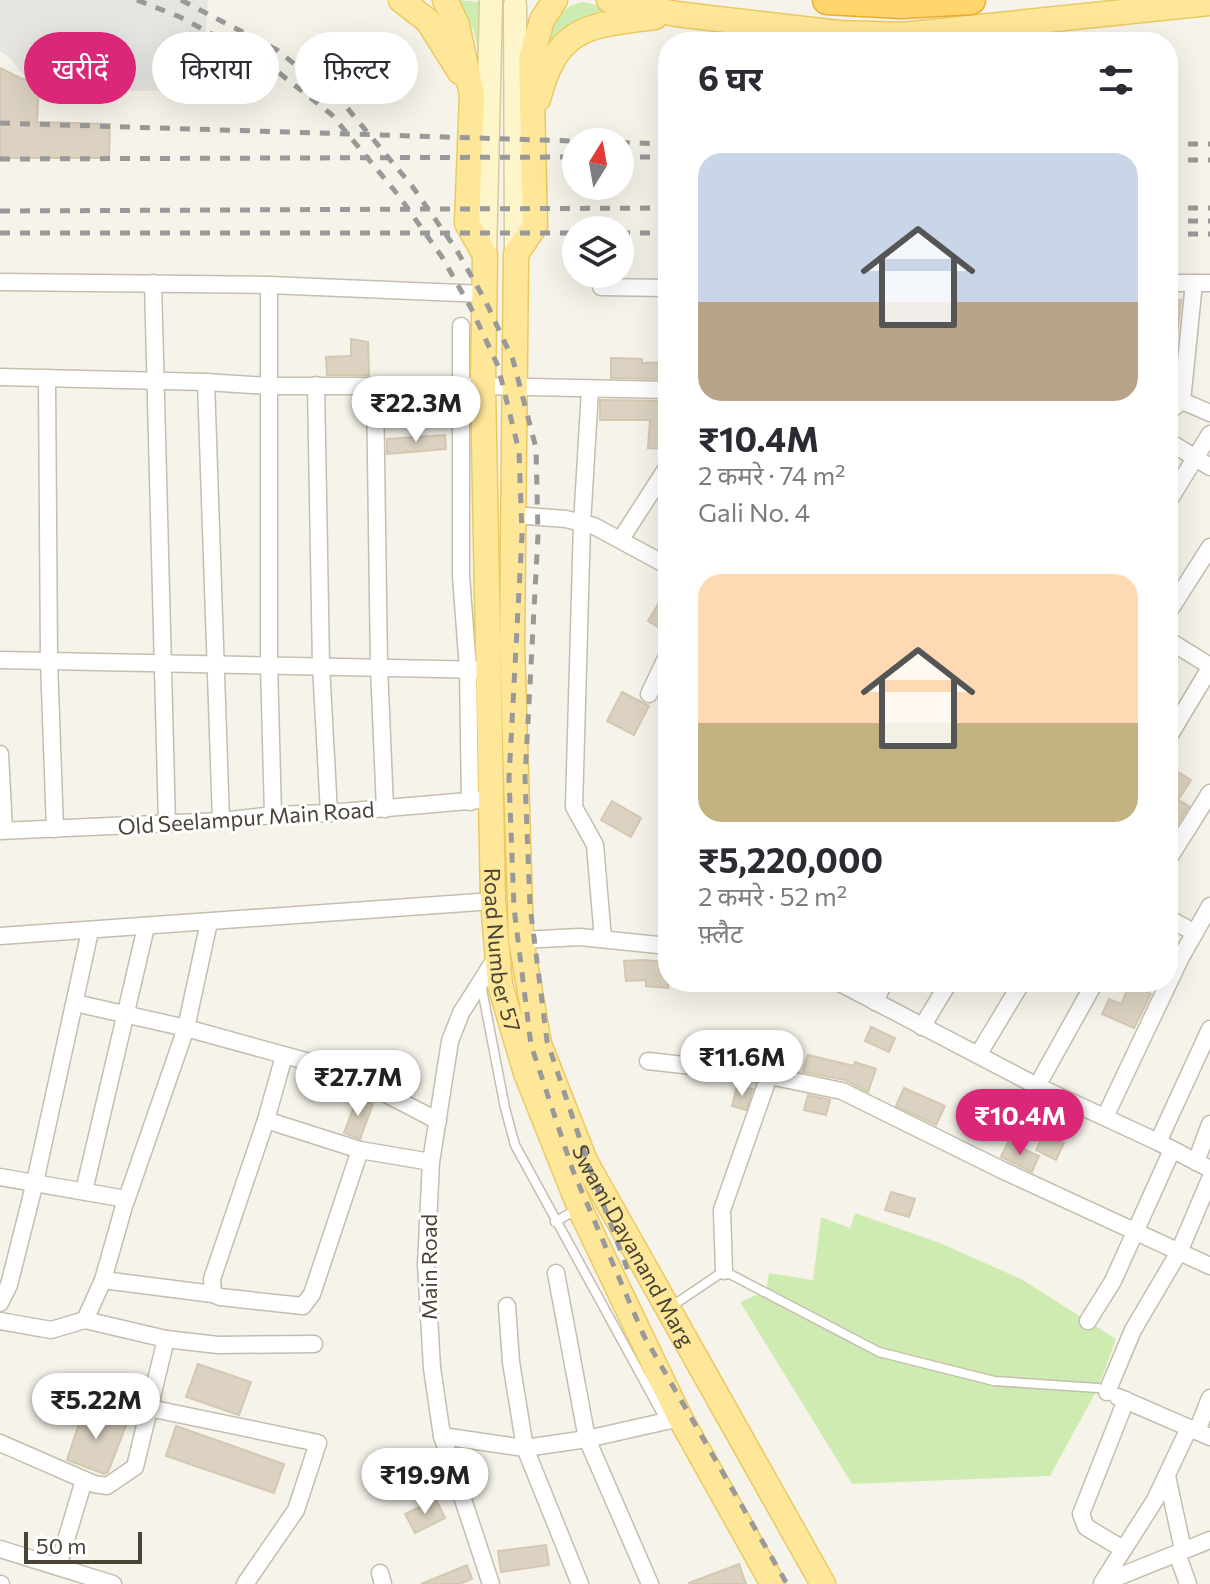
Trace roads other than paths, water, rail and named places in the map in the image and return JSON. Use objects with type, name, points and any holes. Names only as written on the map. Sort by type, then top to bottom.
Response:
[{"type":"highway","points":[[827,0],[901,4],[971,0]]},
{"type":"main road","points":[[401,0],[428,21],[472,95]]},
{"type":"main road","points":[[445,0],[457,25],[472,95],[467,223],[485,255]]},
{"type":"main road","points":[[516,254],[535,226],[531,59],[536,35],[555,0]]},
{"type":"main road","points":[[609,0],[676,14],[829,32]]},
{"type":"main road","points":[[485,255],[491,2]]},
{"type":"main road","points":[[931,32],[1210,3]]},
{"type":"main road","points":[[515,5],[516,254]]},
{"type":"main road","points":[[531,125],[549,67],[559,49],[577,33],[602,24],[676,14]]},
{"type":"main road","name":"Road Number 57","points":[[516,254],[512,644],[519,881]]},
{"type":"main road","name":"Road Number 57","points":[[485,255],[484,294],[472,386],[481,801],[500,985],[526,1073],[580,1208],[673,1420],[773,1584]]},
{"type":"main road","name":"Swami Dayanand Marg","points":[[519,881],[521,940],[539,1044],[585,1161],[823,1584]]},
{"type":"street","points":[[0,282],[269,285],[484,294]]},
{"type":"street","points":[[153,283],[167,824]]},
{"type":"street","points":[[1178,283],[1202,283],[1178,388]]},
{"type":"street","points":[[269,285],[269,664],[273,815]]},
{"type":"street","points":[[634,287],[658,288]]},
{"type":"street","points":[[461,326],[472,386]]},
{"type":"street","points":[[0,377],[268,386],[658,390]]},
{"type":"street","points":[[47,378],[49,661],[55,829]]},
{"type":"street","points":[[206,382],[221,821]]},
{"type":"street","points":[[316,385],[321,665],[329,813]]},
{"type":"street","points":[[375,387],[379,666],[385,809]]},
{"type":"street","points":[[590,390],[582,524],[574,807],[595,845],[603,939]]},
{"type":"street","points":[[1178,402],[1210,413]]},
{"type":"street","points":[[1178,485],[1210,434]]},
{"type":"street","points":[[1178,447],[1210,467]]},
{"type":"street","points":[[621,539],[658,482]]},
{"type":"street","points":[[513,515],[566,519],[621,539],[658,560]]},
{"type":"street","points":[[1178,597],[1210,547]]},
{"type":"street","points":[[1178,646],[1210,667],[1178,721]]},
{"type":"street","points":[[0,660],[478,670]]},
{"type":"street","points":[[649,694],[658,675]]},
{"type":"street","points":[[0,754],[2,830]]},
{"type":"street","points":[[1178,844],[1210,793]]},
{"type":"street","name":"Old Seelampur Main Road","points":[[2,830],[221,821],[481,801]]},
{"type":"street","points":[[0,936],[493,901]]},
{"type":"street","points":[[1178,968],[1210,906]]},
{"type":"street","points":[[85,1320],[103,1280],[126,1201],[186,1028],[209,922]]},
{"type":"street","points":[[1178,924],[1195,933]]},
{"type":"street","points":[[84,1191],[146,927]]},
{"type":"street","points":[[0,1303],[9,1285],[35,1182],[90,931]]},
{"type":"street","points":[[521,940],[580,937],[658,945]]},
{"type":"street","name":"Main Road","points":[[491,1584],[442,1436],[432,1368],[426,1264],[431,1162],[450,1041],[461,1013],[497,956]]},
{"type":"street","points":[[856,992],[1037,1086],[1203,1166],[1210,1124]]},
{"type":"street","points":[[875,1002],[880,992]]},
{"type":"street","points":[[922,1027],[943,992]]},
{"type":"street","points":[[978,1055],[1016,992]]},
{"type":"street","points":[[1037,1086],[1089,992]]},
{"type":"street","points":[[1105,1117],[1166,992]]},
{"type":"street","points":[[75,1003],[186,1028],[342,1071],[438,1121]]},
{"type":"street","points":[[1088,1321],[1113,1281],[1136,1232],[1210,1029]]},
{"type":"street","points":[[213,1294],[212,1279],[266,1120],[284,1056]]},
{"type":"street","points":[[648,1061],[769,1076],[842,1091],[1210,1266]]},
{"type":"street","points":[[724,1271],[722,1210],[769,1076]]},
{"type":"street","points":[[266,1120],[360,1150],[431,1162]]},
{"type":"street","points":[[103,1280],[303,1306],[308,1301],[360,1150]]},
{"type":"street","points":[[0,1177],[126,1201]]},
{"type":"street","points":[[1199,1432],[1103,1390],[1133,1330],[1179,1252],[1210,1179]]},
{"type":"street","points":[[556,1273],[587,1439],[650,1584]]},
{"type":"street","points":[[507,1306],[511,1362],[525,1448],[580,1584]]},
{"type":"street","points":[[0,1321],[51,1330],[85,1320],[166,1339],[218,1345],[314,1344]]},
{"type":"street","points":[[0,1443],[84,1480],[107,1486],[135,1467],[166,1339]]},
{"type":"street","points":[[1102,1583],[1167,1476],[1199,1432],[1210,1398]]},
{"type":"street","points":[[1123,1549],[1086,1527],[1081,1514],[1126,1400]]},
{"type":"street","points":[[149,1408],[318,1443],[296,1510],[245,1584]]},
{"type":"street","points":[[442,1436],[525,1448],[587,1439],[673,1420]]},
{"type":"street","points":[[1167,1476],[1188,1584]]},
{"type":"street","points":[[58,1567],[84,1480]]},
{"type":"street","points":[[1102,1583],[1210,1540]]},
{"type":"street","points":[[0,1549],[113,1584]]},
{"type":"lane","points":[[481,982],[515,1145],[555,1222],[673,1420]]},
{"type":"lane","points":[[555,1222],[580,1208]]},
{"type":"lane","points":[[668,1309],[724,1271],[879,1352],[994,1381],[1103,1390]]},
{"type":"railway","points":[[137,0],[180,17],[268,64],[332,115],[399,196],[442,257],[472,310],[498,366],[519,451],[522,535],[509,778],[514,908],[531,1045],[573,1171],[644,1336],[787,1584]]},
{"type":"railway","points":[[181,0],[277,50],[343,103],[412,186],[456,249],[486,302],[513,360],[536,448],[538,535],[525,778],[530,906],[547,1041],[630,1276]]},
{"type":"railway","points":[[0,123],[658,144]]},
{"type":"railway","points":[[1178,144],[1210,144]]},
{"type":"railway","points":[[0,159],[562,157]]},
{"type":"railway","points":[[634,157],[658,157]]},
{"type":"railway","points":[[1178,160],[1210,160]]},
{"type":"railway","points":[[0,211],[658,208]]},
{"type":"railway","points":[[1178,208],[1210,208]]},
{"type":"railway","points":[[1178,221],[1210,221]]},
{"type":"railway","points":[[0,233],[562,233]]},
{"type":"railway","points":[[634,233],[658,233]]},
{"type":"railway","points":[[1178,234],[1210,234]]}]
